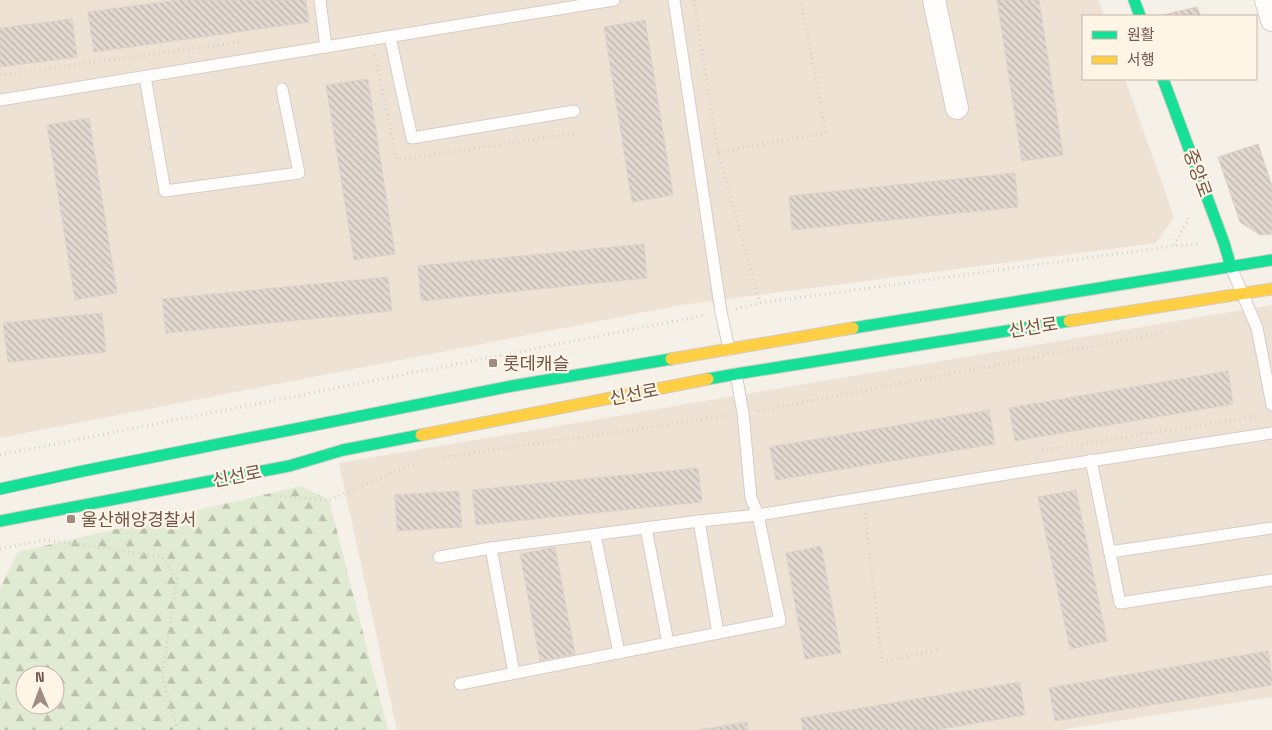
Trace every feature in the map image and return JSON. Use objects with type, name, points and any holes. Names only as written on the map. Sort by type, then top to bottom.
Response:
[{"type":"main road","points":[[1134,0],[1140,15]]},
{"type":"main road","name":"중앙로","points":[[1163,80],[1224,243],[1231,267]]},
{"type":"main road","name":"신선로","points":[[2,524],[289,466],[343,450],[732,362],[786,338],[1272,260]]},
{"type":"main road","name":"신선로","points":[[0,488],[512,386],[732,362],[1272,289]]},
{"type":"street","points":[[934,0],[957,108]]},
{"type":"street","points":[[1266,0],[1272,20]]},
{"type":"street","points":[[2,524],[26,483]]},
{"type":"lane","points":[[320,0],[326,47]]},
{"type":"lane","points":[[0,100],[614,0]]},
{"type":"lane","points":[[460,684],[780,621],[758,515],[752,498],[743,413],[721,312],[674,0]]},
{"type":"lane","points":[[390,37],[412,138],[574,111]]},
{"type":"lane","points":[[145,77],[165,191],[298,173],[282,89]]},
{"type":"lane","points":[[1231,267],[1257,328],[1272,405]]},
{"type":"lane","points":[[439,557],[491,548],[758,515],[1091,460],[1272,433]]},
{"type":"lane","points":[[1091,460],[1120,603],[1271,582]]},
{"type":"lane","points":[[698,521],[718,633]]},
{"type":"lane","points":[[646,528],[668,643]]},
{"type":"lane","points":[[1110,552],[1272,528]]},
{"type":"lane","points":[[595,535],[618,653]]},
{"type":"lane","points":[[491,548],[514,673]]},
{"type":"path","points":[[694,0],[718,152],[760,303]]},
{"type":"path","points":[[718,152],[826,133],[801,0]]},
{"type":"path","points":[[0,455],[760,303],[1164,247],[1224,243]]},
{"type":"path","points":[[439,458],[743,413],[1164,333]]},
{"type":"path","points":[[269,496],[328,500],[420,461]]},
{"type":"path","points":[[863,498],[882,662],[937,650]]},
{"type":"path","points":[[0,549],[38,537]]},
{"type":"path","points":[[0,549],[45,540],[128,553],[161,556],[177,578],[162,675],[177,730]]},
{"type":"shaded area","points":[[0,0],[1098,0],[1104,15],[1082,15],[1082,80],[1125,80],[1174,217],[1156,243],[681,305],[0,438]]},
{"type":"shaded area","points":[[1272,305],[1272,697],[1059,730],[397,730],[339,463]]},
{"type":"green space","points":[[301,486],[329,500],[388,730],[0,730],[0,589],[18,552]]},
{"type":"building","points":[[178,0],[306,0],[309,22],[94,52],[88,12]]},
{"type":"building","points":[[997,0],[1039,0],[1063,155],[1022,161]]},
{"type":"building","points":[[1197,7],[1201,15],[1162,15]]},
{"type":"building","points":[[72,19],[77,57],[0,67],[0,28]]},
{"type":"building","points":[[645,20],[673,195],[632,202],[604,27]]},
{"type":"building","points":[[368,79],[395,254],[354,260],[326,85]]},
{"type":"building","points":[[89,118],[117,293],[75,300],[47,125]]},
{"type":"building","points":[[1258,144],[1272,186],[1272,234],[1260,235],[1240,222],[1218,157]]},
{"type":"building","points":[[1015,173],[1018,207],[792,230],[789,196]]},
{"type":"building","points":[[644,244],[647,278],[421,301],[418,266]]},
{"type":"building","points":[[388,277],[392,311],[166,333],[162,299]]},
{"type":"building","points":[[102,313],[106,352],[8,362],[3,323]]},
{"type":"building","points":[[1228,371],[1233,404],[1015,441],[1009,408]]},
{"type":"building","points":[[989,410],[995,444],[776,480],[770,447]]},
{"type":"building","points":[[698,468],[702,502],[476,525],[472,490]]},
{"type":"building","points":[[1076,490],[1107,641],[1070,649],[1038,497]]},
{"type":"building","points":[[459,491],[462,527],[397,531],[395,495]]},
{"type":"building","points":[[821,546],[841,653],[805,659],[786,553]]},
{"type":"building","points":[[555,547],[575,654],[540,661],[520,554]]},
{"type":"building","points":[[1268,651],[1272,685],[1055,721],[1049,688]]},
{"type":"building","points":[[1020,682],[1025,715],[935,730],[803,730],[801,718]]},
{"type":"building","points":[[747,722],[748,730],[698,730]]},
{"type":"traffic: fast","points":[[1134,0],[1140,15]]},
{"type":"traffic: fast","points":[[1163,80],[1224,243],[1231,267]]},
{"type":"traffic: fast","points":[[853,328],[1272,260]]},
{"type":"traffic: fast","points":[[708,379],[1069,321]]},
{"type":"traffic: fast","points":[[0,489],[512,386],[671,359]]},
{"type":"traffic: fast","points":[[0,521],[289,466],[343,450],[421,435]]},
{"type":"traffic: slow","points":[[1069,321],[1272,289]]},
{"type":"traffic: slow","points":[[671,359],[853,328]]},
{"type":"traffic: slow","points":[[421,435],[708,379]]},
{"type":"place","name":"롯데캐슬","points":[[493,363]]},
{"type":"place","name":"울산해양경찰서","points":[[71,519]]}]
